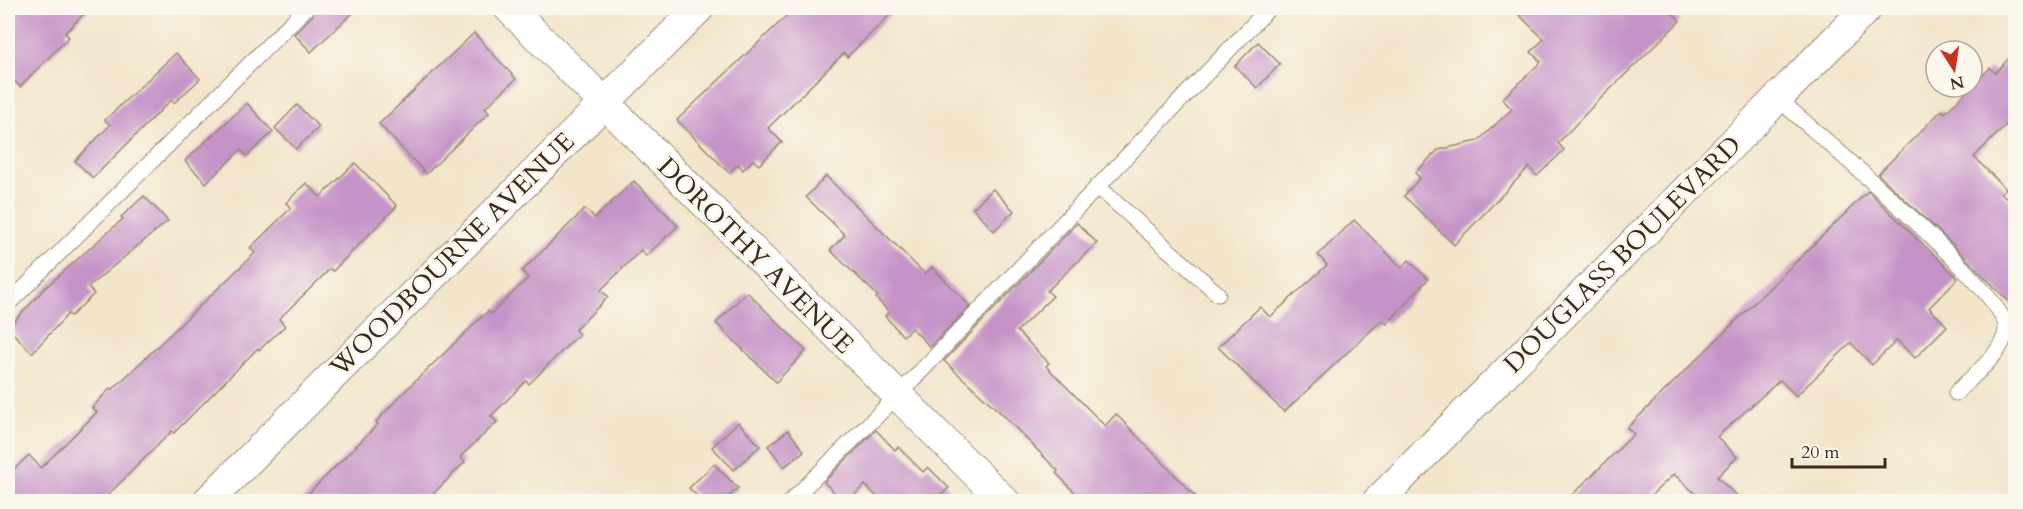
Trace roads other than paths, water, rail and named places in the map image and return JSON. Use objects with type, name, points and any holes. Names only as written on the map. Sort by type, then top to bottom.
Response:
[{"type":"street","name":"DOROTHY AVENUE","points":[[509,8],[1005,501]]},
{"type":"street","name":"WOODBOURNE AVENUE","points":[[207,501],[602,102],[699,8]]},
{"type":"street","name":"DOUGLASS BOULEVARD","points":[[1377,501],[1867,8]]},
{"type":"lane","points":[[8,304],[306,8]]},
{"type":"lane","points":[[790,501],[898,395],[1269,8]]},
{"type":"lane","points":[[1777,98],[1868,178],[1964,270],[2000,311],[2006,327],[2002,344],[1956,393]]},
{"type":"lane","points":[[1098,186],[1218,294]]}]
